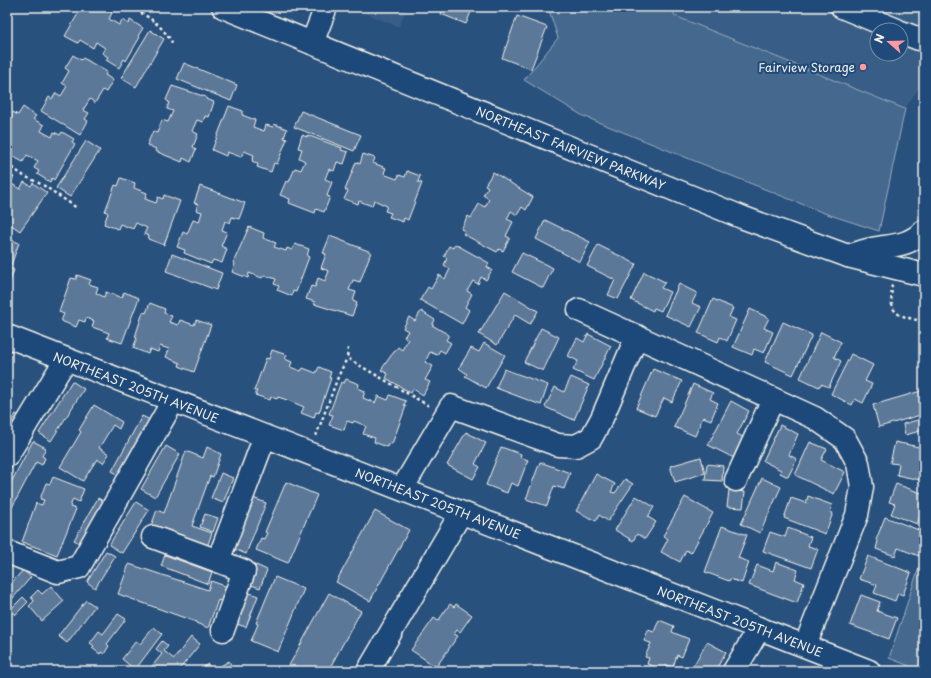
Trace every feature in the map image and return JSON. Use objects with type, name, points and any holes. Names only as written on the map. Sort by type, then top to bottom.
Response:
[{"type":"main road","name":"NORTHEAST FAIRVIEW PARKWAY","points":[[223,7],[793,237],[848,256],[924,275]]},
{"type":"main road","points":[[312,43],[326,7]]},
{"type":"main road","points":[[842,7],[878,22]]},
{"type":"main road","points":[[848,256],[877,248],[893,247],[906,243],[924,231]]},
{"type":"main road","points":[[579,310],[815,418],[845,439],[858,463],[862,487],[856,515],[805,646]]},
{"type":"main road","name":"NORTHEAST 205TH AVENUE","points":[[7,336],[869,671]]},
{"type":"main road","points":[[402,489],[450,406],[558,444],[576,446],[591,438],[637,336]]},
{"type":"main road","points":[[7,456],[66,359]]},
{"type":"main road","points":[[736,480],[773,399]]},
{"type":"main road","points":[[7,552],[58,572],[79,566],[173,401]]},
{"type":"main road","points":[[218,561],[265,436]]},
{"type":"main road","points":[[368,671],[461,513]]},
{"type":"main road","points":[[153,537],[244,571],[222,630]]},
{"type":"main road","points":[[734,671],[759,629]]},
{"type":"path","points":[[130,7],[146,14],[155,21],[158,27],[168,34],[174,46]]},
{"type":"path","points":[[7,164],[24,176],[43,184],[77,208]]},
{"type":"path","points":[[893,268],[890,303],[892,308],[898,315],[924,322]]},
{"type":"path","points":[[310,454],[338,377],[347,358],[348,348]]},
{"type":"path","points":[[347,358],[444,415]]},
{"type":"shaded area","points":[[350,7],[407,7],[399,27]]},
{"type":"shaded area","points":[[548,7],[671,7],[675,16],[905,109],[879,231],[824,213],[583,116],[524,80],[558,38]]},
{"type":"shaded area","name":"Fairview Storage","points":[[671,7],[924,7],[924,80],[905,109],[675,16]]},
{"type":"shaded area","points":[[924,552],[924,671],[922,671],[889,658]]},
{"type":"building","points":[[82,7],[101,7],[112,13],[109,19],[119,25],[122,20],[129,24],[130,20],[143,28],[138,36],[140,37],[126,61],[124,59],[119,68],[106,60],[108,57],[102,53],[105,48],[96,42],[93,48],[80,40],[78,43],[65,36]]},
{"type":"building","points":[[443,7],[473,7],[466,24],[441,14]]},
{"type":"building","points":[[517,16],[547,27],[531,69],[502,58]]},
{"type":"building","points":[[150,30],[164,39],[136,87],[121,78]]},
{"type":"building","points":[[73,55],[81,60],[83,58],[107,72],[105,75],[113,80],[106,92],[103,90],[95,103],[90,99],[83,110],[89,113],[85,119],[88,121],[80,135],[41,111],[49,97],[52,99],[56,93],[61,96],[67,86],[62,83],[69,71],[65,68]]},
{"type":"building","points":[[184,63],[237,85],[231,101],[177,79]]},
{"type":"building","points":[[172,86],[206,97],[206,99],[214,102],[209,117],[205,116],[203,122],[197,120],[192,131],[198,134],[193,147],[196,149],[191,162],[183,158],[182,162],[155,151],[156,149],[147,145],[153,131],[157,133],[162,120],[168,122],[173,111],[167,109],[169,102],[166,100]]},
{"type":"building","points":[[229,106],[243,111],[242,115],[255,120],[253,127],[264,131],[266,125],[273,127],[274,124],[287,129],[284,138],[287,139],[277,164],[274,163],[271,172],[257,167],[258,164],[252,161],[254,155],[244,151],[241,157],[227,152],[226,156],[212,150]]},
{"type":"building","points":[[23,107],[36,116],[33,119],[44,125],[41,131],[52,137],[54,132],[60,135],[62,132],[74,139],[72,142],[75,144],[54,180],[52,178],[50,182],[37,174],[39,171],[34,168],[38,161],[27,155],[23,162],[10,155],[7,156],[7,121],[13,112],[18,115]]},
{"type":"building","points":[[301,111],[361,135],[354,151],[294,127]]},
{"type":"building","points":[[302,135],[307,137],[307,135],[342,148],[341,150],[348,152],[344,164],[337,162],[334,171],[329,169],[325,179],[332,182],[327,196],[330,197],[324,212],[316,209],[315,213],[289,203],[290,199],[280,195],[286,181],[289,182],[295,168],[301,170],[305,161],[299,158],[302,149],[298,148]]},
{"type":"building","points":[[86,141],[100,150],[70,197],[56,188]]},
{"type":"building","points":[[363,154],[375,158],[373,163],[386,168],[384,173],[386,175],[397,179],[399,175],[405,177],[407,171],[420,176],[418,182],[422,183],[408,220],[404,218],[403,222],[389,217],[391,213],[385,211],[387,206],[374,200],[372,206],[359,201],[358,204],[344,199],[348,191],[345,190],[356,162],[360,164]]},
{"type":"building","points":[[493,172],[533,197],[526,210],[522,207],[517,215],[511,211],[507,219],[513,222],[506,236],[510,238],[503,251],[499,249],[497,252],[463,234],[465,231],[461,229],[468,216],[471,218],[479,204],[485,207],[489,199],[483,195],[488,187],[485,185]]},
{"type":"building","points":[[7,173],[14,177],[10,183],[20,189],[24,182],[31,186],[33,183],[47,193],[20,231],[7,222]]},
{"type":"building","points":[[121,178],[135,183],[134,188],[147,193],[145,199],[156,203],[158,197],[163,199],[164,195],[180,201],[164,245],[148,239],[149,236],[144,234],[147,228],[136,223],[133,229],[120,224],[118,229],[104,224],[108,213],[105,211],[115,185],[118,186]]},
{"type":"building","points":[[200,186],[245,203],[239,219],[232,217],[230,223],[225,221],[222,230],[227,232],[221,246],[227,249],[222,263],[213,260],[211,264],[184,253],[185,250],[177,247],[183,232],[187,234],[193,220],[199,222],[202,212],[196,210],[198,204],[194,203]]},
{"type":"building","points":[[545,220],[590,242],[580,262],[536,239]]},
{"type":"building","points":[[249,227],[264,233],[263,238],[276,243],[274,247],[286,251],[287,248],[292,250],[295,244],[309,249],[307,256],[309,257],[296,292],[293,291],[292,296],[277,290],[279,286],[274,284],[276,279],[264,275],[262,278],[249,273],[248,278],[232,272],[235,264],[233,263]]},
{"type":"building","points":[[330,236],[371,252],[360,282],[353,280],[349,290],[356,292],[353,301],[357,303],[352,316],[314,304],[315,302],[306,299],[311,286],[315,287],[318,278],[325,281],[329,271],[321,268],[326,254],[323,253]]},
{"type":"building","points":[[7,238],[19,243],[10,268],[14,270],[7,289]]},
{"type":"building","points":[[455,244],[489,263],[487,267],[492,270],[486,280],[481,277],[478,284],[473,281],[467,291],[472,294],[465,307],[469,310],[462,324],[420,300],[428,287],[431,289],[439,275],[445,279],[450,269],[444,265],[447,258],[444,256],[449,246],[453,248]]},
{"type":"building","points":[[598,245],[636,264],[618,299],[608,295],[615,280],[587,266]]},
{"type":"building","points":[[522,253],[553,268],[543,288],[512,272]]},
{"type":"building","points":[[172,254],[222,273],[216,290],[166,271]]},
{"type":"building","points":[[644,272],[665,282],[661,288],[670,292],[661,311],[654,308],[653,311],[631,300]]},
{"type":"building","points":[[77,275],[91,280],[89,284],[98,287],[96,293],[104,297],[106,292],[122,298],[124,292],[139,298],[122,343],[107,338],[109,333],[92,327],[94,321],[86,318],[85,322],[79,320],[76,327],[61,321],[64,314],[59,312],[71,278],[76,279]]},
{"type":"building","points":[[679,284],[697,293],[692,303],[701,307],[691,327],[665,315]]},
{"type":"building","points":[[505,291],[538,311],[530,324],[515,315],[497,345],[479,334]]},
{"type":"building","points":[[713,299],[733,308],[729,317],[736,320],[727,341],[720,337],[718,342],[698,333]]},
{"type":"building","points":[[150,303],[165,309],[164,313],[172,316],[169,322],[178,325],[180,320],[194,325],[196,320],[211,325],[194,372],[179,366],[180,363],[166,357],[169,349],[160,346],[158,352],[150,349],[148,354],[133,348],[143,312],[146,313]]},
{"type":"building","points":[[750,309],[769,318],[764,328],[773,332],[764,353],[754,349],[752,355],[733,347]]},
{"type":"building","points":[[421,311],[435,320],[432,325],[449,335],[446,340],[451,343],[445,353],[440,350],[437,355],[430,352],[425,362],[433,366],[425,380],[430,382],[423,395],[413,389],[411,393],[386,378],[388,374],[381,370],[398,347],[402,350],[408,339],[404,337],[408,331],[403,328],[409,317],[415,321]]},
{"type":"building","points":[[783,322],[812,335],[793,375],[765,362]]},
{"type":"building","points":[[541,328],[559,337],[543,371],[524,362]]},
{"type":"building","points":[[821,332],[841,342],[834,357],[841,361],[829,387],[821,384],[819,387],[800,378]]},
{"type":"building","points":[[588,334],[611,346],[594,380],[573,370],[578,361],[568,356],[577,338],[584,342]]},
{"type":"building","points":[[484,343],[505,355],[486,388],[465,376],[467,374],[459,368],[471,348],[479,352]]},
{"type":"building","points":[[272,350],[287,355],[285,359],[292,362],[290,367],[301,371],[303,368],[316,373],[319,367],[331,372],[329,378],[331,378],[319,413],[316,412],[314,418],[301,413],[304,407],[290,401],[278,397],[277,399],[271,397],[270,400],[255,395],[257,391],[254,391],[266,358],[269,359]]},
{"type":"building","points":[[851,354],[873,365],[865,381],[872,384],[863,403],[855,399],[852,405],[831,394]]},
{"type":"building","points":[[504,369],[548,385],[541,405],[496,388]]},
{"type":"building","points":[[653,369],[682,381],[672,402],[664,398],[655,416],[636,408]]},
{"type":"building","points":[[571,377],[589,385],[574,420],[545,407],[555,387],[564,392]]},
{"type":"building","points":[[346,379],[359,384],[358,388],[365,391],[363,398],[375,403],[378,396],[388,400],[390,395],[406,401],[404,405],[406,406],[392,444],[389,443],[387,447],[374,442],[375,438],[363,434],[366,426],[354,421],[353,423],[347,421],[344,430],[329,425],[333,415],[329,414],[341,382],[344,383]]},
{"type":"building","points":[[72,381],[84,389],[51,441],[39,433]]},
{"type":"building","points":[[693,384],[713,393],[710,399],[718,403],[711,420],[703,417],[695,436],[674,427]]},
{"type":"building","points":[[921,391],[924,400],[924,414],[879,427],[873,405]]},
{"type":"building","points":[[731,401],[749,411],[737,434],[747,439],[736,459],[708,445]]},
{"type":"building","points":[[94,405],[122,422],[119,429],[113,425],[99,448],[109,454],[103,463],[97,459],[83,481],[60,467],[81,432],[79,430]]},
{"type":"building","points":[[16,414],[27,421],[7,441],[7,426]]},
{"type":"building","points":[[142,416],[154,422],[124,478],[112,471]]},
{"type":"building","points":[[921,419],[924,430],[905,435],[903,424]]},
{"type":"building","points":[[780,425],[798,434],[789,455],[797,459],[788,477],[780,473],[781,470],[763,461]]},
{"type":"building","points":[[466,432],[486,443],[475,464],[480,467],[473,479],[447,465]]},
{"type":"building","points":[[33,441],[46,448],[42,456],[45,458],[42,465],[36,462],[7,517],[7,490]]},
{"type":"building","points":[[810,442],[827,449],[821,460],[845,472],[834,494],[795,475]]},
{"type":"building","points":[[895,442],[924,448],[924,471],[922,471],[920,480],[897,475],[899,464],[890,463]]},
{"type":"building","points":[[166,446],[180,454],[155,497],[141,489]]},
{"type":"building","points":[[207,447],[221,454],[213,477],[210,476],[192,526],[212,533],[207,547],[151,526],[157,510],[164,513],[186,451],[203,458]]},
{"type":"building","points":[[501,447],[521,454],[520,457],[528,460],[518,486],[511,483],[507,493],[486,485]]},
{"type":"building","points":[[701,457],[705,473],[675,482],[670,466]]},
{"type":"building","points":[[540,462],[570,473],[564,489],[554,486],[547,506],[526,499]]},
{"type":"building","points":[[707,464],[723,466],[722,481],[705,480]]},
{"type":"building","points":[[221,473],[233,478],[223,503],[211,498]]},
{"type":"building","points":[[596,474],[615,484],[611,492],[615,493],[625,479],[633,484],[608,521],[599,515],[596,521],[576,511]]},
{"type":"building","points":[[53,477],[84,489],[79,502],[73,499],[70,507],[76,509],[57,555],[22,542],[36,503],[42,505],[44,500],[40,499],[46,483],[50,484]]},
{"type":"building","points":[[762,478],[781,487],[760,533],[741,524]]},
{"type":"building","points":[[286,482],[317,495],[288,563],[256,550],[261,538],[264,539],[267,533],[265,532]]},
{"type":"building","points":[[896,484],[924,494],[924,513],[923,515],[921,514],[917,524],[891,514],[895,504],[889,502]]},
{"type":"building","points":[[729,490],[745,492],[743,508],[727,507]]},
{"type":"building","points":[[636,496],[654,507],[648,517],[656,522],[645,539],[637,534],[633,541],[615,530]]},
{"type":"building","points":[[808,496],[832,505],[830,512],[833,513],[825,534],[784,518],[791,498],[806,503]]},
{"type":"building","points":[[685,497],[713,513],[691,553],[686,550],[680,562],[661,552],[668,539],[663,536]]},
{"type":"building","points":[[98,498],[110,505],[85,547],[74,540]]},
{"type":"building","points":[[253,498],[266,503],[246,554],[234,549]]},
{"type":"building","points":[[136,502],[149,510],[122,553],[109,545]]},
{"type":"building","points":[[375,511],[409,530],[370,601],[336,582]]},
{"type":"building","points":[[205,514],[218,518],[213,532],[200,527]]},
{"type":"building","points":[[885,517],[924,532],[924,543],[919,556],[898,548],[895,556],[876,549],[878,541],[876,540]]},
{"type":"building","points":[[722,526],[747,535],[738,558],[749,562],[742,583],[730,579],[729,581],[705,572]]},
{"type":"building","points":[[788,528],[811,537],[808,546],[818,549],[811,568],[763,551],[770,532],[785,537]]},
{"type":"building","points":[[106,551],[115,556],[95,588],[87,582]]},
{"type":"building","points":[[165,555],[212,572],[208,584],[161,566]]},
{"type":"building","points":[[868,556],[911,573],[903,595],[898,593],[895,601],[874,593],[877,585],[859,579]]},
{"type":"building","points":[[776,562],[798,570],[795,579],[804,583],[797,603],[749,585],[757,565],[773,571]]},
{"type":"building","points":[[129,564],[208,590],[211,581],[228,587],[223,602],[218,600],[208,628],[196,622],[118,594]]},
{"type":"building","points":[[256,565],[267,570],[260,588],[248,584]]},
{"type":"building","points":[[23,570],[31,577],[7,605],[7,588]]},
{"type":"building","points":[[275,577],[304,589],[278,652],[251,641],[258,624],[256,623]]},
{"type":"building","points":[[51,586],[64,601],[42,621],[29,606],[34,601],[31,597],[38,590],[42,594]]},
{"type":"building","points":[[245,591],[258,596],[246,627],[233,623]]},
{"type":"building","points":[[329,593],[361,611],[328,671],[286,671]]},
{"type":"building","points":[[861,595],[880,602],[877,611],[897,618],[889,639],[850,625]]},
{"type":"building","points":[[23,597],[28,602],[15,615],[10,610]]},
{"type":"building","points":[[86,600],[95,606],[67,643],[58,636]]},
{"type":"building","points":[[450,604],[454,607],[456,604],[472,615],[460,632],[457,630],[454,634],[458,636],[436,667],[411,650],[434,618],[438,621]]},
{"type":"building","points":[[118,614],[126,619],[107,644],[109,646],[104,654],[101,652],[100,654],[92,648],[94,646],[90,643],[99,631],[103,634]]},
{"type":"building","points":[[659,620],[674,626],[672,632],[689,639],[682,657],[677,655],[673,667],[667,665],[665,670],[647,664],[649,658],[645,657],[651,643],[644,641],[648,630],[654,632]]},
{"type":"building","points":[[154,627],[162,634],[135,670],[122,659],[136,641],[140,644]]},
{"type":"building","points":[[191,637],[200,644],[178,671],[152,671],[150,669],[162,654],[156,649],[162,641],[168,646],[164,651],[174,659]]},
{"type":"building","points":[[707,642],[726,652],[715,671],[691,670]]},
{"type":"building","points":[[229,661],[234,670],[232,671],[212,671]]},
{"type":"building","points":[[208,664],[212,671],[198,671]]},
{"type":"building","points":[[761,666],[774,671],[759,671]]},
{"type":"place","name":"Fairview Storage","points":[[863,67]]}]
